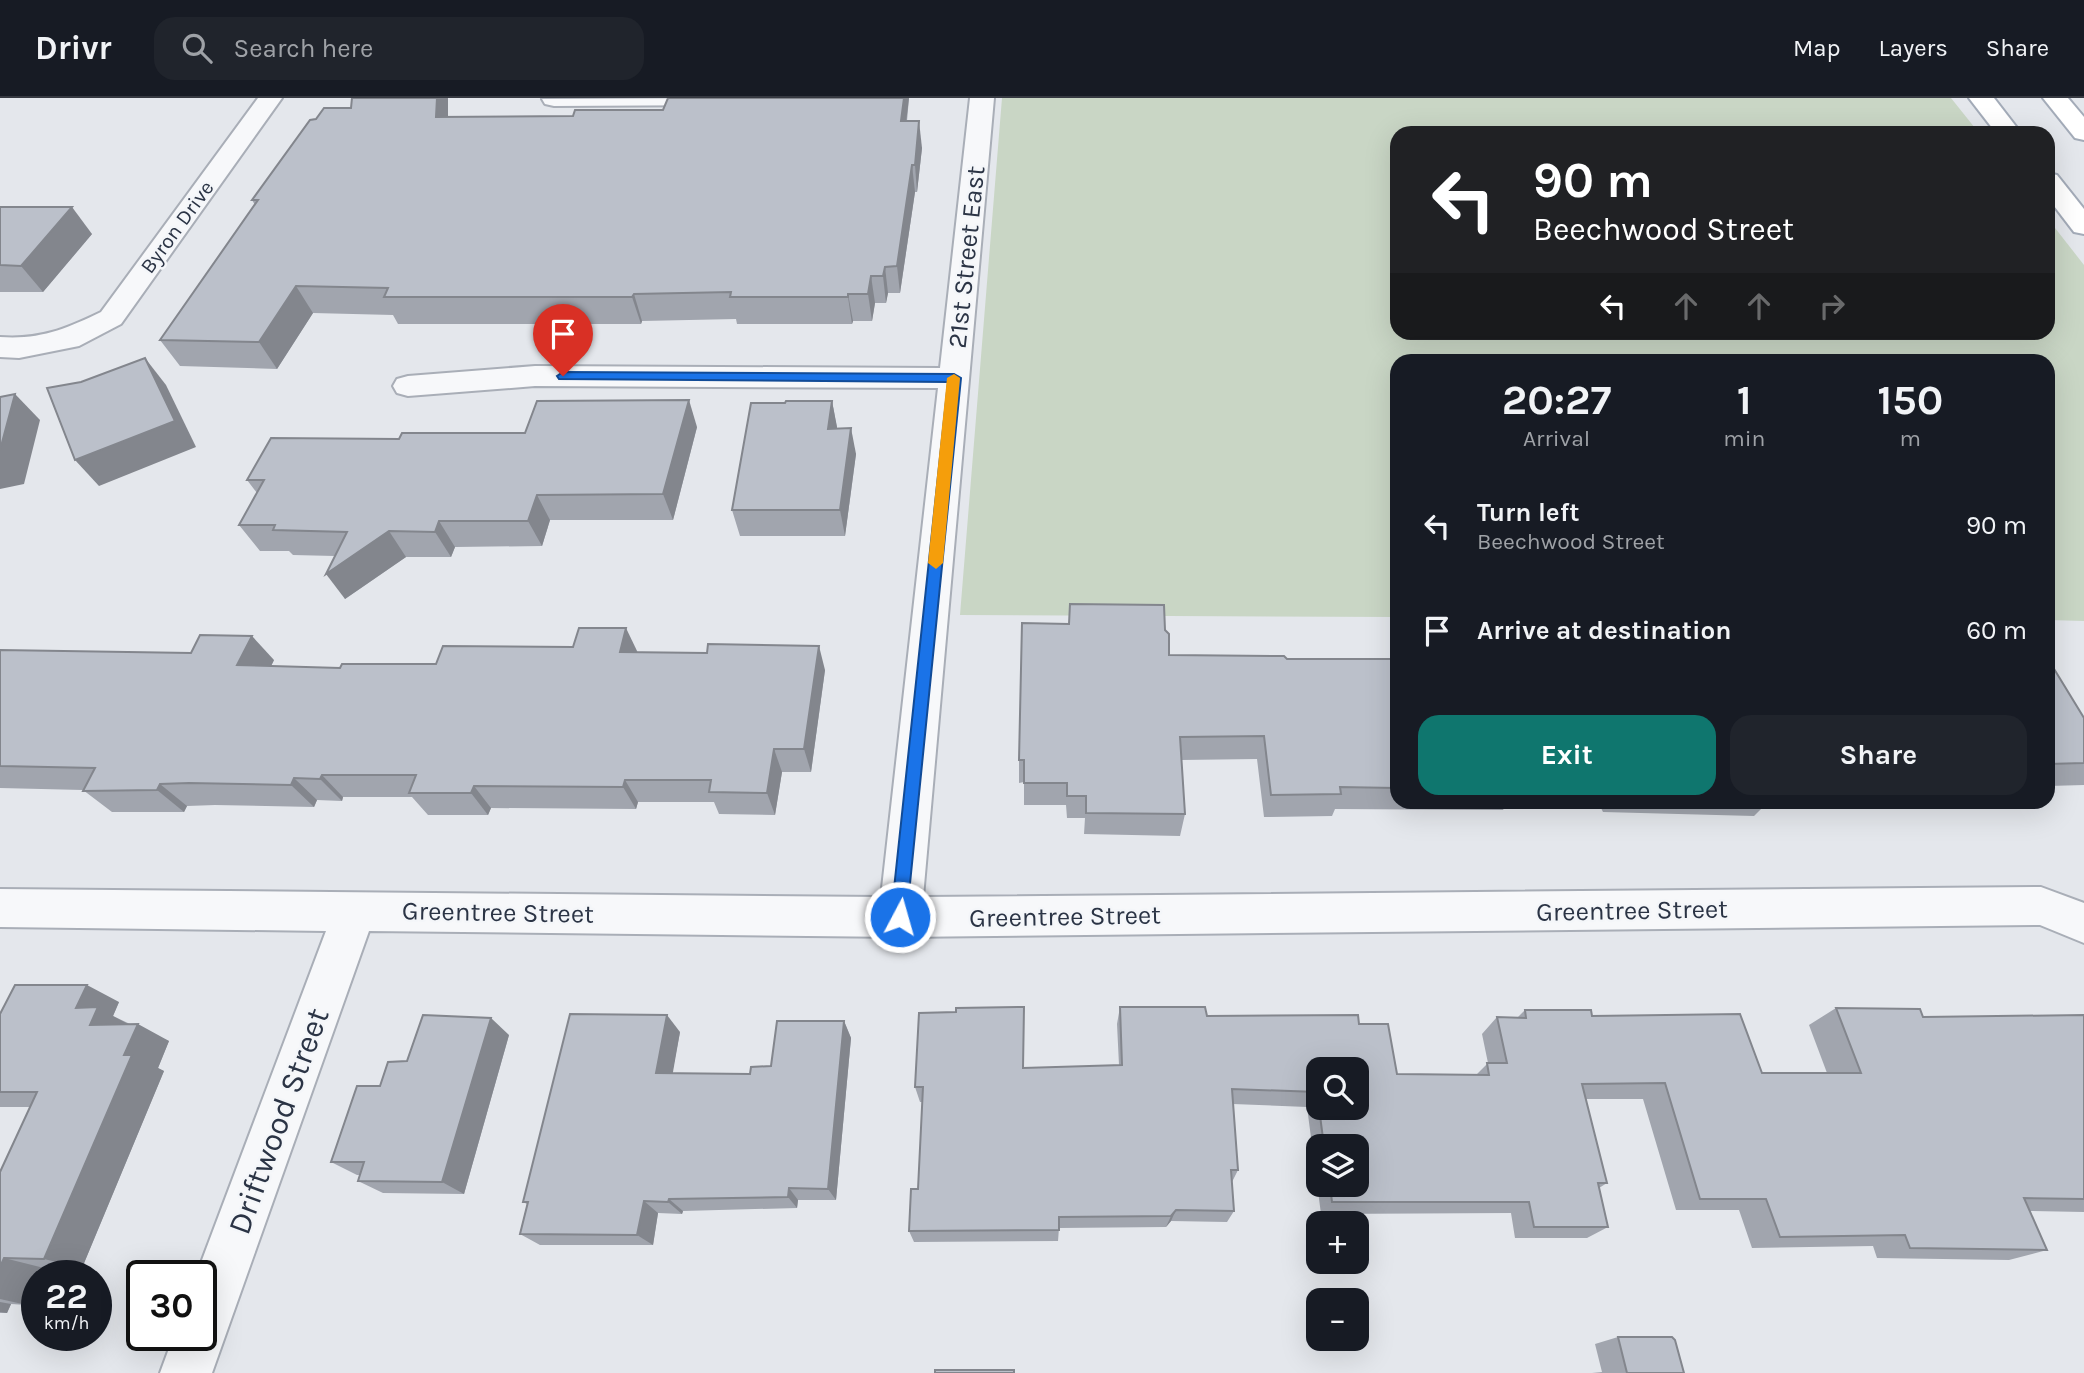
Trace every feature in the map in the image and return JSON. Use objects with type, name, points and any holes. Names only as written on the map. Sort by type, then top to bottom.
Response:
[{"type":"main road","points":[[1981,98],[2003,126]]},
{"type":"main road","points":[[2055,98],[2084,133]]},
{"type":"main road","points":[[2055,190],[2084,226]]},
{"type":"street","name":"Byron Drive","points":[[0,347],[19,348],[69,339],[111,318],[270,98]]},
{"type":"street","points":[[554,99],[734,98]]},
{"type":"street","name":"21st Street East","points":[[900,917],[982,98]]},
{"type":"street","points":[[408,386],[535,376],[954,378]]},
{"type":"street","name":"Greentree Street","points":[[0,908],[900,917],[2041,906],[2084,923]]},
{"type":"street","name":"Driftwood Street","points":[[217,1287],[355,910]]},
{"type":"street","name":"Driftwood Street","points":[[186,1373],[194,1351]]},
{"type":"green space","points":[[1002,98],[1951,98],[1973,126],[1390,126],[1390,340],[2055,340],[2055,228],[2084,265],[2084,621],[2055,620],[2055,354],[1390,354],[1390,617],[960,615]]},
{"type":"building","points":[[352,98],[437,98],[436,117],[573,116],[575,110],[663,110],[668,98],[904,98],[901,121],[919,121],[915,165],[912,165],[897,266],[885,267],[883,276],[871,276],[868,294],[848,294],[848,297],[730,297],[731,292],[634,294],[632,297],[384,297],[388,288],[296,286],[259,342],[160,340],[258,200],[252,200],[310,120],[316,119],[324,108],[351,108]]},
{"type":"building","points":[[0,207],[72,207],[21,266],[0,265]]},
{"type":"building","points":[[145,358],[175,421],[75,460],[47,388],[81,382]]},
{"type":"building","points":[[15,394],[0,450],[0,397]]},
{"type":"building","points":[[689,400],[663,494],[537,495],[528,521],[439,521],[435,532],[389,531],[326,574],[347,532],[273,530],[275,525],[239,525],[264,480],[247,480],[271,438],[399,439],[402,433],[525,433],[537,401]]},
{"type":"building","points":[[832,401],[828,429],[851,428],[840,510],[732,510],[751,403]]},
{"type":"building","points":[[1070,604],[1164,605],[1169,655],[1390,659],[1390,788],[1340,787],[1341,794],[1271,795],[1264,736],[1180,737],[1185,814],[1086,813],[1086,796],[1067,796],[1067,783],[1024,783],[1024,760],[1019,760],[1022,623],[1069,624]]},
{"type":"building","points":[[579,628],[626,628],[620,652],[707,653],[708,644],[819,646],[804,749],[774,749],[767,793],[709,792],[711,780],[625,780],[623,787],[474,786],[471,793],[409,793],[416,775],[322,775],[320,779],[294,778],[291,785],[189,783],[160,784],[157,790],[83,791],[95,768],[0,766],[0,650],[191,653],[200,635],[252,636],[237,665],[340,668],[342,664],[436,664],[443,646],[573,647]]},
{"type":"building","points":[[2055,670],[2084,718],[2084,763],[2055,764]]},
{"type":"building","points":[[15,985],[87,985],[76,1008],[98,1007],[90,1025],[138,1024],[124,1055],[132,1055],[44,1259],[4,1258],[0,1267],[0,1172],[37,1092],[0,1092],[0,1014]]},
{"type":"building","points":[[1024,1007],[1023,1068],[1122,1065],[1120,1007],[1205,1007],[1207,1016],[1358,1015],[1359,1024],[1388,1024],[1397,1074],[1489,1075],[1487,1063],[1507,1063],[1497,1017],[1526,1018],[1525,1010],[1591,1010],[1592,1016],[1740,1014],[1762,1073],[1861,1073],[1836,1008],[1920,1009],[1923,1017],[2084,1015],[2084,1199],[2024,1198],[2047,1250],[1910,1248],[1905,1235],[1780,1237],[1766,1199],[1700,1199],[1665,1083],[1582,1084],[1607,1183],[1598,1183],[1608,1227],[1534,1227],[1529,1202],[1332,1202],[1331,1197],[1369,1197],[1369,1134],[1322,1134],[1321,1120],[1369,1120],[1369,1057],[1306,1057],[1306,1092],[1232,1089],[1238,1170],[1231,1170],[1234,1211],[1176,1210],[1171,1216],[1059,1217],[1059,1230],[909,1231],[911,1189],[918,1189],[923,1087],[915,1087],[919,1013],[956,1012],[956,1008]]},
{"type":"building","points":[[570,1014],[667,1015],[656,1073],[750,1074],[751,1067],[771,1066],[777,1021],[844,1021],[828,1189],[789,1188],[788,1197],[644,1201],[637,1235],[520,1234],[528,1202],[523,1202]]},
{"type":"building","points":[[423,1015],[491,1018],[442,1182],[358,1181],[364,1162],[331,1162],[357,1086],[380,1086],[388,1062],[407,1061]]},
{"type":"building","points":[[1618,1337],[1672,1337],[1684,1373],[1627,1373]]},
{"type":"building","points":[[935,1370],[1014,1370],[1014,1373],[935,1373]]},
{"type":"slow traffic","points":[[936,563],[954,378]]},
{"type":"route","points":[[563,376],[954,378],[900,917]]}]
